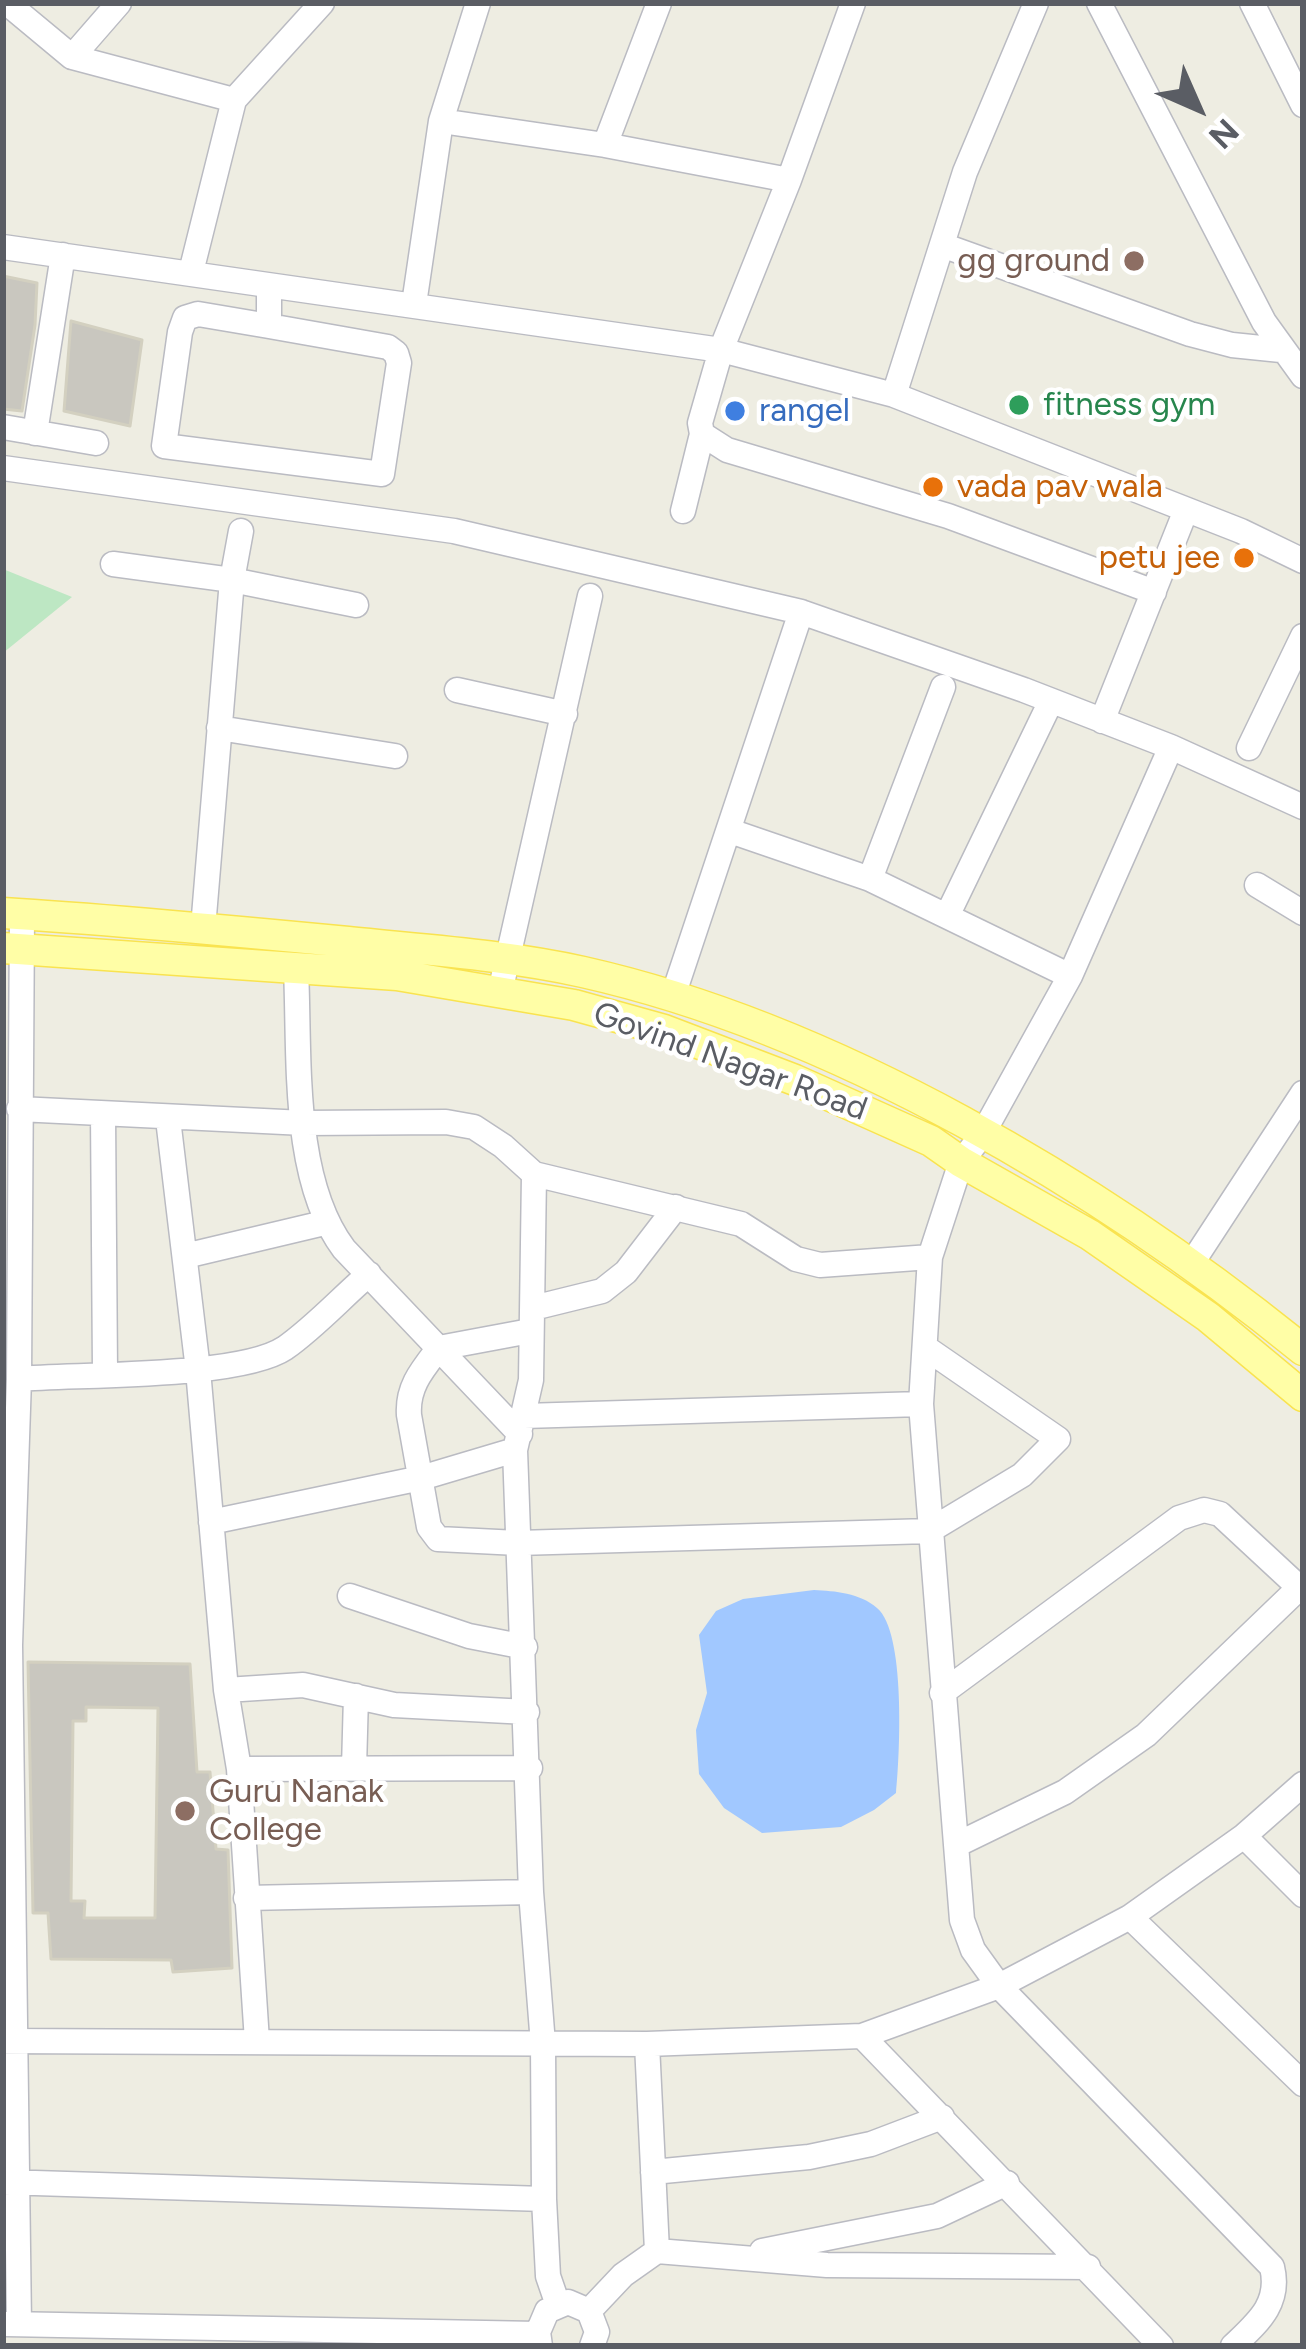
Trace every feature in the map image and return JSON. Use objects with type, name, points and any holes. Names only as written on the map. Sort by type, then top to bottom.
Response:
[{"type":"main road","name":"Govind Nagar Road","points":[[13,914],[203,928],[502,977],[574,1005],[664,1030],[795,1080],[931,1141],[1090,1235],[1208,1317],[1303,1396]]},
{"type":"main road","name":"Govind Nagar Road","points":[[12,949],[397,975],[502,977],[579,971],[673,996],[803,1044],[947,1113],[1109,1208],[1230,1290],[1303,1349]]},
{"type":"street","points":[[8,3],[71,57],[234,100]]},
{"type":"street","points":[[71,57],[118,3]]},
{"type":"street","points":[[191,272],[234,100],[322,3]]},
{"type":"street","points":[[414,304],[441,122],[478,3]]},
{"type":"street","points":[[605,146],[659,3]]},
{"type":"street","points":[[683,511],[702,434],[700,423],[721,350],[853,3]]},
{"type":"street","points":[[894,395],[965,172],[1036,3]]},
{"type":"street","points":[[1100,3],[1281,350],[1303,376]]},
{"type":"street","points":[[1252,3],[1303,106]]},
{"type":"street","points":[[441,122],[789,180]]},
{"type":"street","points":[[942,244],[1190,334],[1281,350]]},
{"type":"street","points":[[3,247],[721,350],[894,395],[1303,561]]},
{"type":"street","points":[[35,433],[63,255]]},
{"type":"street","points":[[268,326],[269,286]]},
{"type":"street","points":[[198,314],[268,326],[388,347],[396,353],[399,363],[382,474],[164,446],[185,318],[198,314]]},
{"type":"street","points":[[3,427],[96,443]]},
{"type":"street","points":[[702,434],[727,449],[948,515],[1154,592]]},
{"type":"street","points":[[3,468],[454,531],[801,612],[1171,747],[1303,807]]},
{"type":"street","points":[[1102,721],[1186,510]]},
{"type":"street","points":[[203,928],[232,580],[241,531]]},
{"type":"street","points":[[112,564],[232,580],[356,604]]},
{"type":"street","points":[[502,977],[590,596]]},
{"type":"street","points":[[673,996],[801,612]]},
{"type":"street","points":[[1249,748],[1303,636]]},
{"type":"street","points":[[870,879],[943,687]]},
{"type":"street","points":[[457,690],[565,714]]},
{"type":"street","points":[[947,916],[1051,701]]},
{"type":"street","points":[[219,728],[395,757]]},
{"type":"street","points":[[1171,747],[1070,976],[982,1135],[961,1162],[930,1257],[921,1404],[962,1920],[974,1950],[999,1986],[1272,2267],[1275,2295],[1264,2316],[1233,2346]]},
{"type":"street","points":[[730,831],[870,879],[1070,976]]},
{"type":"street","points":[[1257,886],[1303,913]]},
{"type":"street","points":[[13,914],[20,1109],[12,1163],[19,1378],[6,1634],[11,2324],[127,2336],[539,2340],[547,2311],[568,2302],[589,2311],[598,2332],[592,2346]]},
{"type":"street","points":[[296,969],[309,1180],[325,1223],[520,1433]]},
{"type":"street","points":[[1190,1266],[1303,1093]]},
{"type":"street","points":[[20,1109],[304,1123],[406,1119],[474,1127],[503,1145],[534,1174],[741,1224],[796,1259],[820,1265],[930,1257]]},
{"type":"street","points":[[103,1114],[105,1372]]},
{"type":"street","points":[[168,1118],[198,1370],[226,1690],[239,1769],[257,2041]]},
{"type":"street","points":[[534,1174],[531,1380],[520,1433],[518,1543],[530,1768],[531,1892],[543,2044],[548,2276],[558,2305]]},
{"type":"street","points":[[676,1207],[636,1260],[602,1291],[532,1320],[439,1348],[415,1380],[407,1397],[429,1527],[438,1540],[518,1543],[929,1531],[1022,1475],[1058,1439],[926,1348]]},
{"type":"street","points":[[185,1256],[325,1223]]},
{"type":"street","points":[[19,1378],[198,1370],[284,1349],[368,1274]]},
{"type":"street","points":[[211,1522],[421,1478],[520,1433],[921,1404]]},
{"type":"street","points":[[942,1693],[1179,1518],[1204,1510],[1220,1514],[1301,1590],[1146,1735],[1065,1792],[956,1845]]},
{"type":"street","points":[[350,1596],[470,1636],[525,1647]]},
{"type":"street","points":[[226,1690],[303,1685],[430,1709],[527,1712]]},
{"type":"street","points":[[354,1768],[356,1696]]},
{"type":"street","points":[[239,1769],[530,1768]]},
{"type":"street","points":[[11,2041],[647,2044],[862,2036],[999,1986],[1130,1917],[1244,1836],[1303,1784]]},
{"type":"street","points":[[1244,1836],[1303,1895]]},
{"type":"street","points":[[246,1898],[531,1892]]},
{"type":"street","points":[[1130,1917],[1303,2084]]},
{"type":"street","points":[[862,2036],[1161,2346]]},
{"type":"street","points":[[647,2044],[656,2251]]},
{"type":"street","points":[[652,2172],[809,2157],[871,2144],[942,2117]]},
{"type":"street","points":[[9,2181],[544,2199]]},
{"type":"street","points":[[736,2256],[937,2216],[1007,2183]]},
{"type":"street","points":[[589,2311],[622,2275],[656,2251],[827,2265],[1088,2267]]},
{"type":"green space","points":[[3,569],[72,597],[3,653]]},
{"type":"water","points":[[814,1590],[863,1599],[886,1621],[899,1695],[896,1793],[841,1827],[762,1833],[724,1808],[699,1774],[696,1730],[707,1693],[699,1635],[716,1611],[743,1599]]},
{"type":"building","points":[[3,276],[37,283],[22,411],[3,409]]},
{"type":"building","points":[[71,321],[142,340],[130,426],[64,411]]},
{"type":"building","name":"Guru Nanak College","points":[[28,1662],[190,1664],[197,1772],[210,1772],[216,1849],[228,1850],[232,1968],[173,1972],[171,1960],[51,1959],[48,1913],[33,1913]],"holes":[[[86,1707],[158,1708],[155,1918],[84,1918],[85,1901],[71,1901],[73,1721],[86,1721]]]},
{"type":"place","name":"gg ground","points":[[1134,261]]},
{"type":"place","name":"fitness gym","points":[[1019,405]]},
{"type":"place","name":"rangel","points":[[735,411]]},
{"type":"place","name":"vada pav wala","points":[[933,487]]},
{"type":"place","name":"petu jee","points":[[1244,558]]},
{"type":"place","name":"Guru Nanak College","points":[[185,1811]]}]
